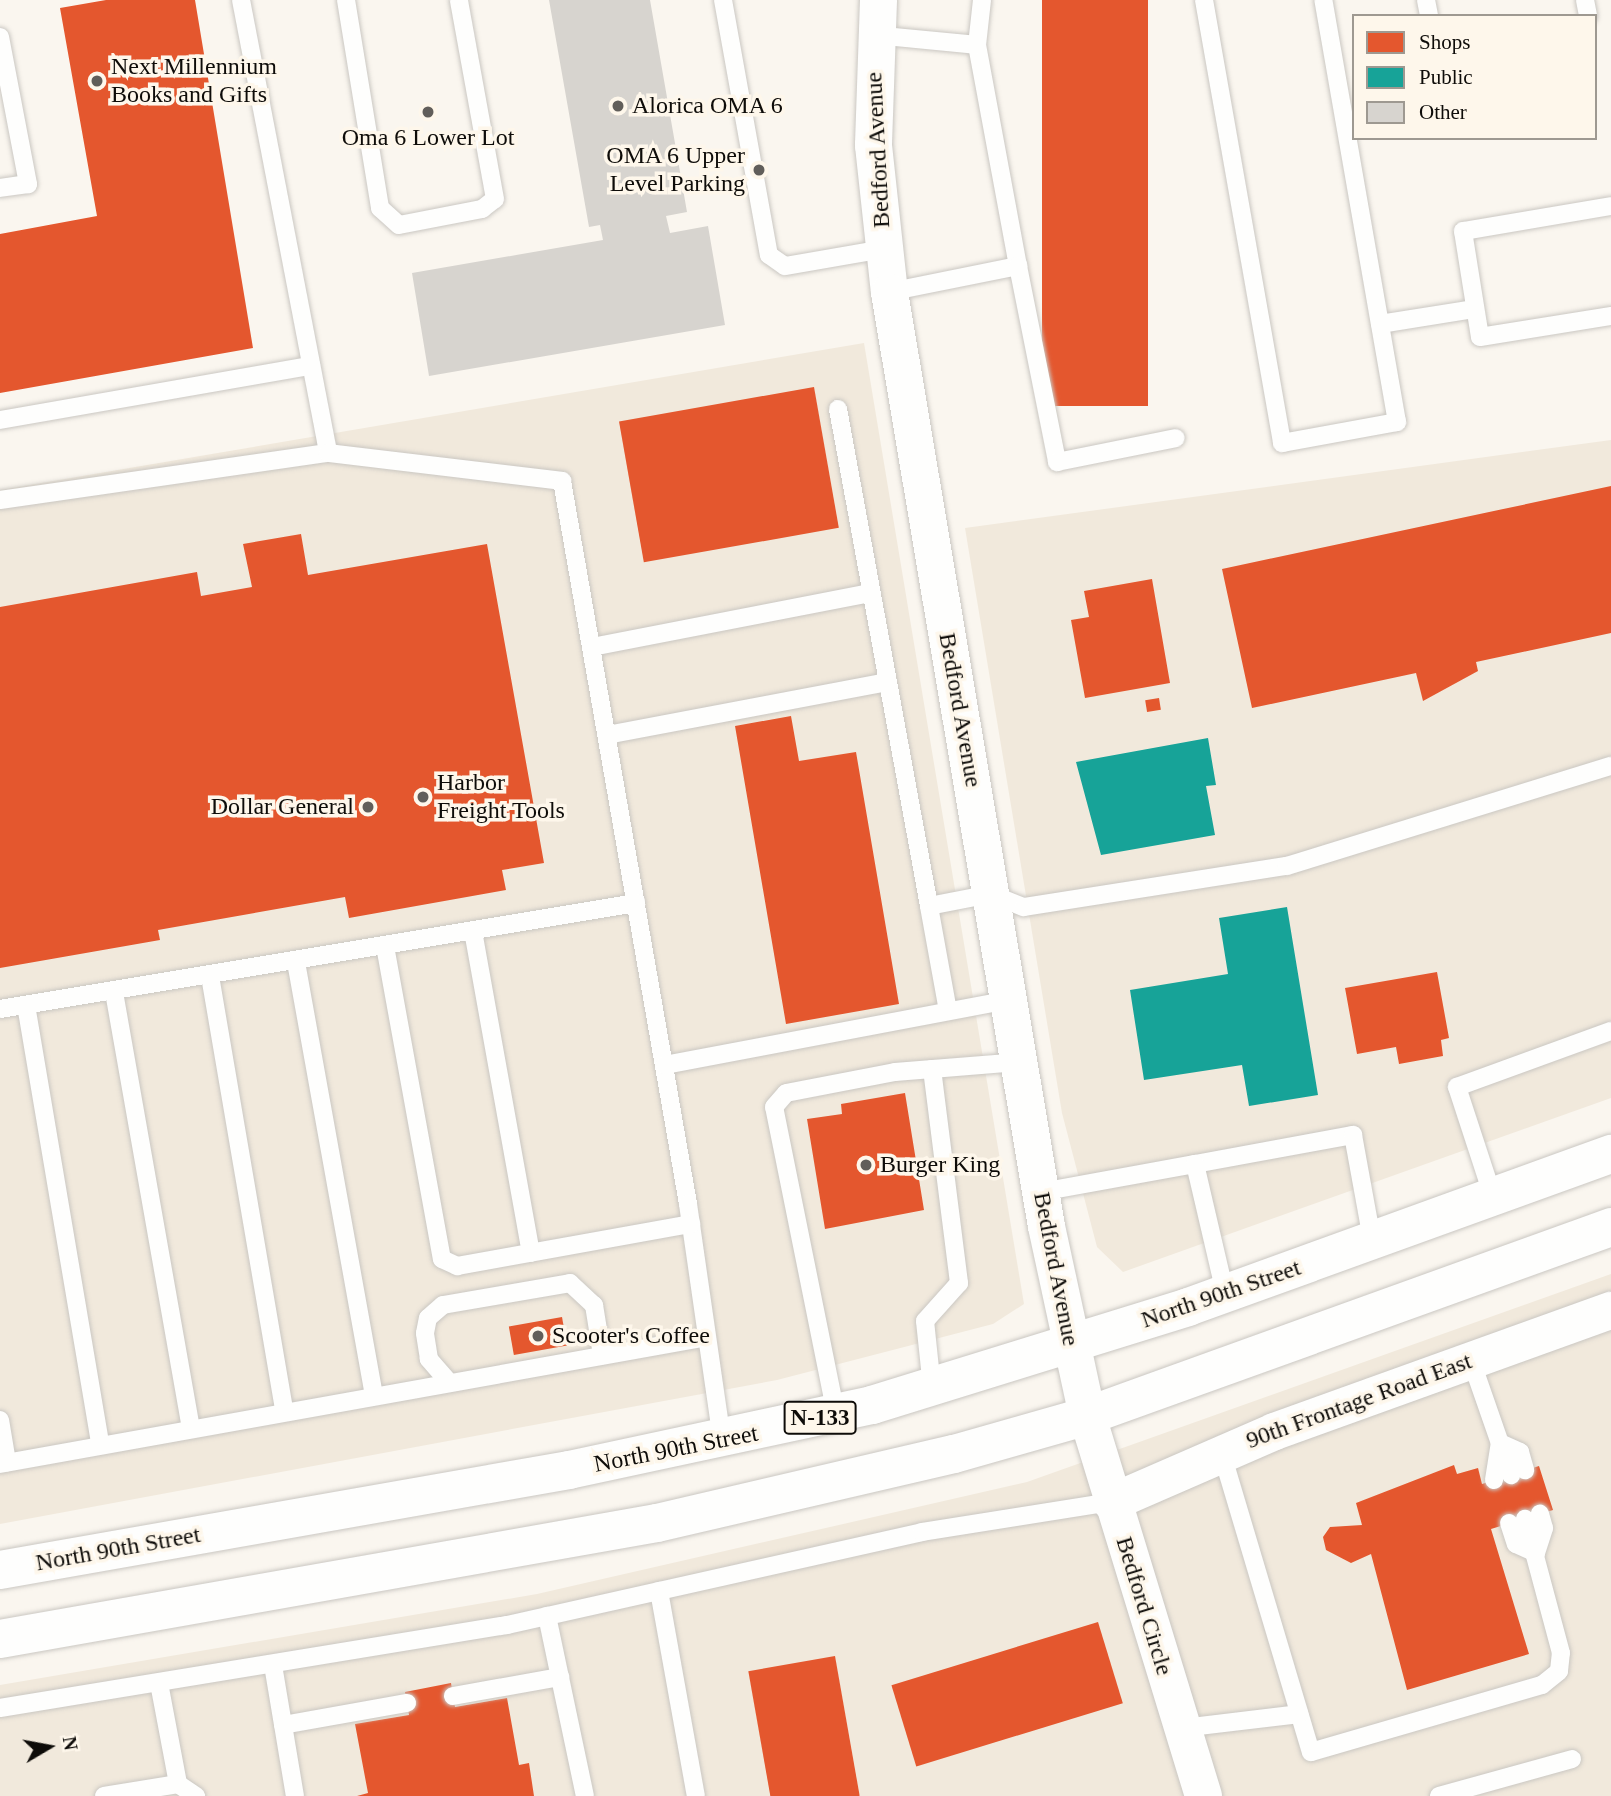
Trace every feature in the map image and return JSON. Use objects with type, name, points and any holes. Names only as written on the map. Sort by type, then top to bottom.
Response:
[{"type":"main road","name":"North 90th Street","points":[[0,1570],[722,1440],[836,1414],[1070,1346],[1226,1293],[1611,1154]]},
{"type":"main road","points":[[0,1639],[657,1523],[919,1463],[1087,1416],[1611,1227]]},
{"type":"street","name":"Bedford Avenue","points":[[876,17],[873,145],[889,292],[1018,1062],[1070,1346],[1087,1416]]},
{"type":"street","name":"90th Frontage Road East","points":[[1111,1502],[1222,1454],[1611,1310]]},
{"type":"street","name":"Bedford Circle","points":[[1087,1416],[1111,1502],[1203,1796]]},
{"type":"lane","points":[[241,0],[328,453]]},
{"type":"lane","points":[[346,0],[380,208],[399,225],[482,209],[495,199],[459,0]]},
{"type":"lane","points":[[723,0],[769,255],[785,266],[883,249]]},
{"type":"lane","points":[[982,0],[977,45],[1057,462],[1176,438]]},
{"type":"lane","points":[[1204,0],[1282,443],[1397,422],[1323,0]]},
{"type":"lane","points":[[876,17],[977,45]]},
{"type":"lane","points":[[0,37],[3,70],[28,184],[0,188]]},
{"type":"lane","points":[[1611,206],[1463,231],[1480,337],[1611,316]]},
{"type":"lane","points":[[889,292],[1018,266]]},
{"type":"lane","points":[[1380,324],[1475,309]]},
{"type":"lane","points":[[0,420],[311,366]]},
{"type":"lane","points":[[838,409],[948,1011]]},
{"type":"lane","points":[[0,500],[328,453],[562,481],[665,1065],[722,1440]]},
{"type":"lane","points":[[592,647],[872,593]]},
{"type":"lane","points":[[607,735],[888,682]]},
{"type":"lane","points":[[929,906],[991,894],[1024,907],[1287,866],[1611,766]]},
{"type":"lane","points":[[0,1009],[296,962],[636,903]]},
{"type":"lane","points":[[473,931],[531,1253]]},
{"type":"lane","points":[[385,946],[442,1259],[457,1266],[691,1224]]},
{"type":"lane","points":[[296,962],[374,1394]]},
{"type":"lane","points":[[210,976],[284,1410]]},
{"type":"lane","points":[[114,992],[191,1427]]},
{"type":"lane","points":[[665,1065],[1008,1000]]},
{"type":"lane","points":[[26,1005],[100,1444]]},
{"type":"lane","points":[[1493,1197],[1457,1087],[1611,1031]]},
{"type":"lane","points":[[836,1414],[774,1107],[786,1093],[932,1069],[1018,1062]]},
{"type":"lane","points":[[932,1069],[959,1283],[925,1321],[932,1388]]},
{"type":"lane","points":[[1041,1192],[1353,1135],[1372,1240]]},
{"type":"lane","points":[[1195,1164],[1226,1293]]},
{"type":"lane","points":[[447,1380],[429,1359],[425,1333],[428,1318],[443,1305],[570,1283],[594,1305],[602,1355]]},
{"type":"lane","points":[[0,1420],[4,1463],[447,1380],[707,1337]]},
{"type":"lane","points":[[1471,1360],[1510,1475],[1520,1452],[1500,1443]]},
{"type":"lane","points":[[1222,1454],[1311,1752],[1542,1685],[1559,1671],[1561,1653],[1536,1553],[1544,1528],[1525,1519],[1516,1545],[1536,1553]]},
{"type":"lane","points":[[0,1708],[273,1665],[547,1616],[922,1532],[1111,1502]]},
{"type":"lane","points":[[659,1591],[696,1796]]},
{"type":"lane","points":[[547,1616],[585,1796]]},
{"type":"lane","points":[[273,1665],[295,1796]]},
{"type":"lane","points":[[453,1696],[560,1677]]},
{"type":"lane","points":[[159,1683],[178,1784]]},
{"type":"lane","points":[[283,1725],[407,1703]]},
{"type":"lane","points":[[1182,1728],[1298,1714]]},
{"type":"lane","points":[[1439,1796],[1572,1759]]},
{"type":"lane","points":[[104,1796],[178,1784],[196,1796]]},
{"type":"shaded area","points":[[864,343],[1024,1304],[993,1324],[777,1380],[0,1524],[0,490]]},
{"type":"shaded area","points":[[1611,440],[1611,1098],[1123,1272],[1097,1247],[1062,1113],[965,528]]},
{"type":"shaded area","points":[[1611,1274],[1611,1796],[0,1796],[0,1685],[537,1594],[1027,1482]]},
{"type":"building: Shops","points":[[106,0],[195,0],[253,348],[0,393],[0,234],[97,216],[60,8]]},
{"type":"building: Shops","points":[[1042,0],[1148,0],[1148,406],[1042,406]]},
{"type":"building: Shops","points":[[814,387],[839,528],[644,562],[619,421]]},
{"type":"building: Shops","points":[[1611,486],[1611,633],[1476,662],[1478,671],[1423,701],[1416,673],[1252,708],[1222,569]]},
{"type":"building: Shops","points":[[301,534],[308,575],[487,544],[544,863],[502,870],[506,890],[349,918],[345,897],[158,930],[160,940],[0,968],[0,607],[197,572],[201,596],[252,587],[243,544]]},
{"type":"building: Shops","points":[[1152,579],[1170,683],[1085,698],[1071,620],[1089,617],[1084,591]]},
{"type":"building: Shops","points":[[1159,698],[1161,710],[1147,712],[1145,700]]},
{"type":"building: Shops","points":[[791,716],[799,761],[856,752],[899,1004],[786,1024],[735,726]]},
{"type":"building: Shops","points":[[1437,972],[1449,1038],[1441,1040],[1443,1056],[1399,1064],[1396,1047],[1357,1054],[1345,988]]},
{"type":"building: Shops","name":"Burger King","points":[[905,1093],[924,1210],[825,1229],[807,1119],[842,1114],[841,1104]]},
{"type":"building: Shops","name":"Scooter's Coffee","points":[[562,1317],[567,1346],[514,1355],[509,1326]]},
{"type":"building: Shops","points":[[1454,1465],[1457,1474],[1478,1468],[1482,1484],[1539,1466],[1553,1510],[1491,1529],[1529,1654],[1407,1690],[1371,1554],[1351,1563],[1326,1550],[1323,1537],[1330,1527],[1362,1525],[1356,1503]]},
{"type":"building: Shops","points":[[1098,1622],[1123,1703],[916,1766],[891,1685]]},
{"type":"building: Shops","points":[[835,1656],[860,1796],[770,1796],[748,1671]]},
{"type":"building: Shops","points":[[451,1683],[455,1707],[507,1698],[519,1765],[529,1763],[534,1796],[357,1796],[368,1793],[355,1724],[409,1715],[405,1692]]},
{"type":"building: Public","points":[[1208,738],[1216,785],[1206,786],[1215,835],[1101,855],[1076,762]]},
{"type":"building: Public","points":[[1287,907],[1318,1095],[1249,1106],[1242,1065],[1144,1080],[1130,990],[1228,974],[1219,918]]},
{"type":"building: Other","name":"Alorica OMA 6","points":[[549,0],[650,0],[687,212],[666,216],[670,233],[708,226],[725,325],[429,376],[412,273],[603,240],[600,225],[589,227]]},
{"type":"place","name":"Next Millennium Books and Gifts","points":[[97,81]]},
{"type":"place","name":"Alorica OMA 6","points":[[618,106]]},
{"type":"place","name":"Oma 6 Lower Lot","points":[[428,112]]},
{"type":"place","name":"OMA 6 Upper Level Parking","points":[[759,170]]},
{"type":"place","name":"Harbor Freight Tools","points":[[423,797]]},
{"type":"place","name":"Dollar General","points":[[368,807]]},
{"type":"place","name":"Burger King","points":[[866,1165]]},
{"type":"place","name":"Scooter's Coffee","points":[[538,1336]]}]
